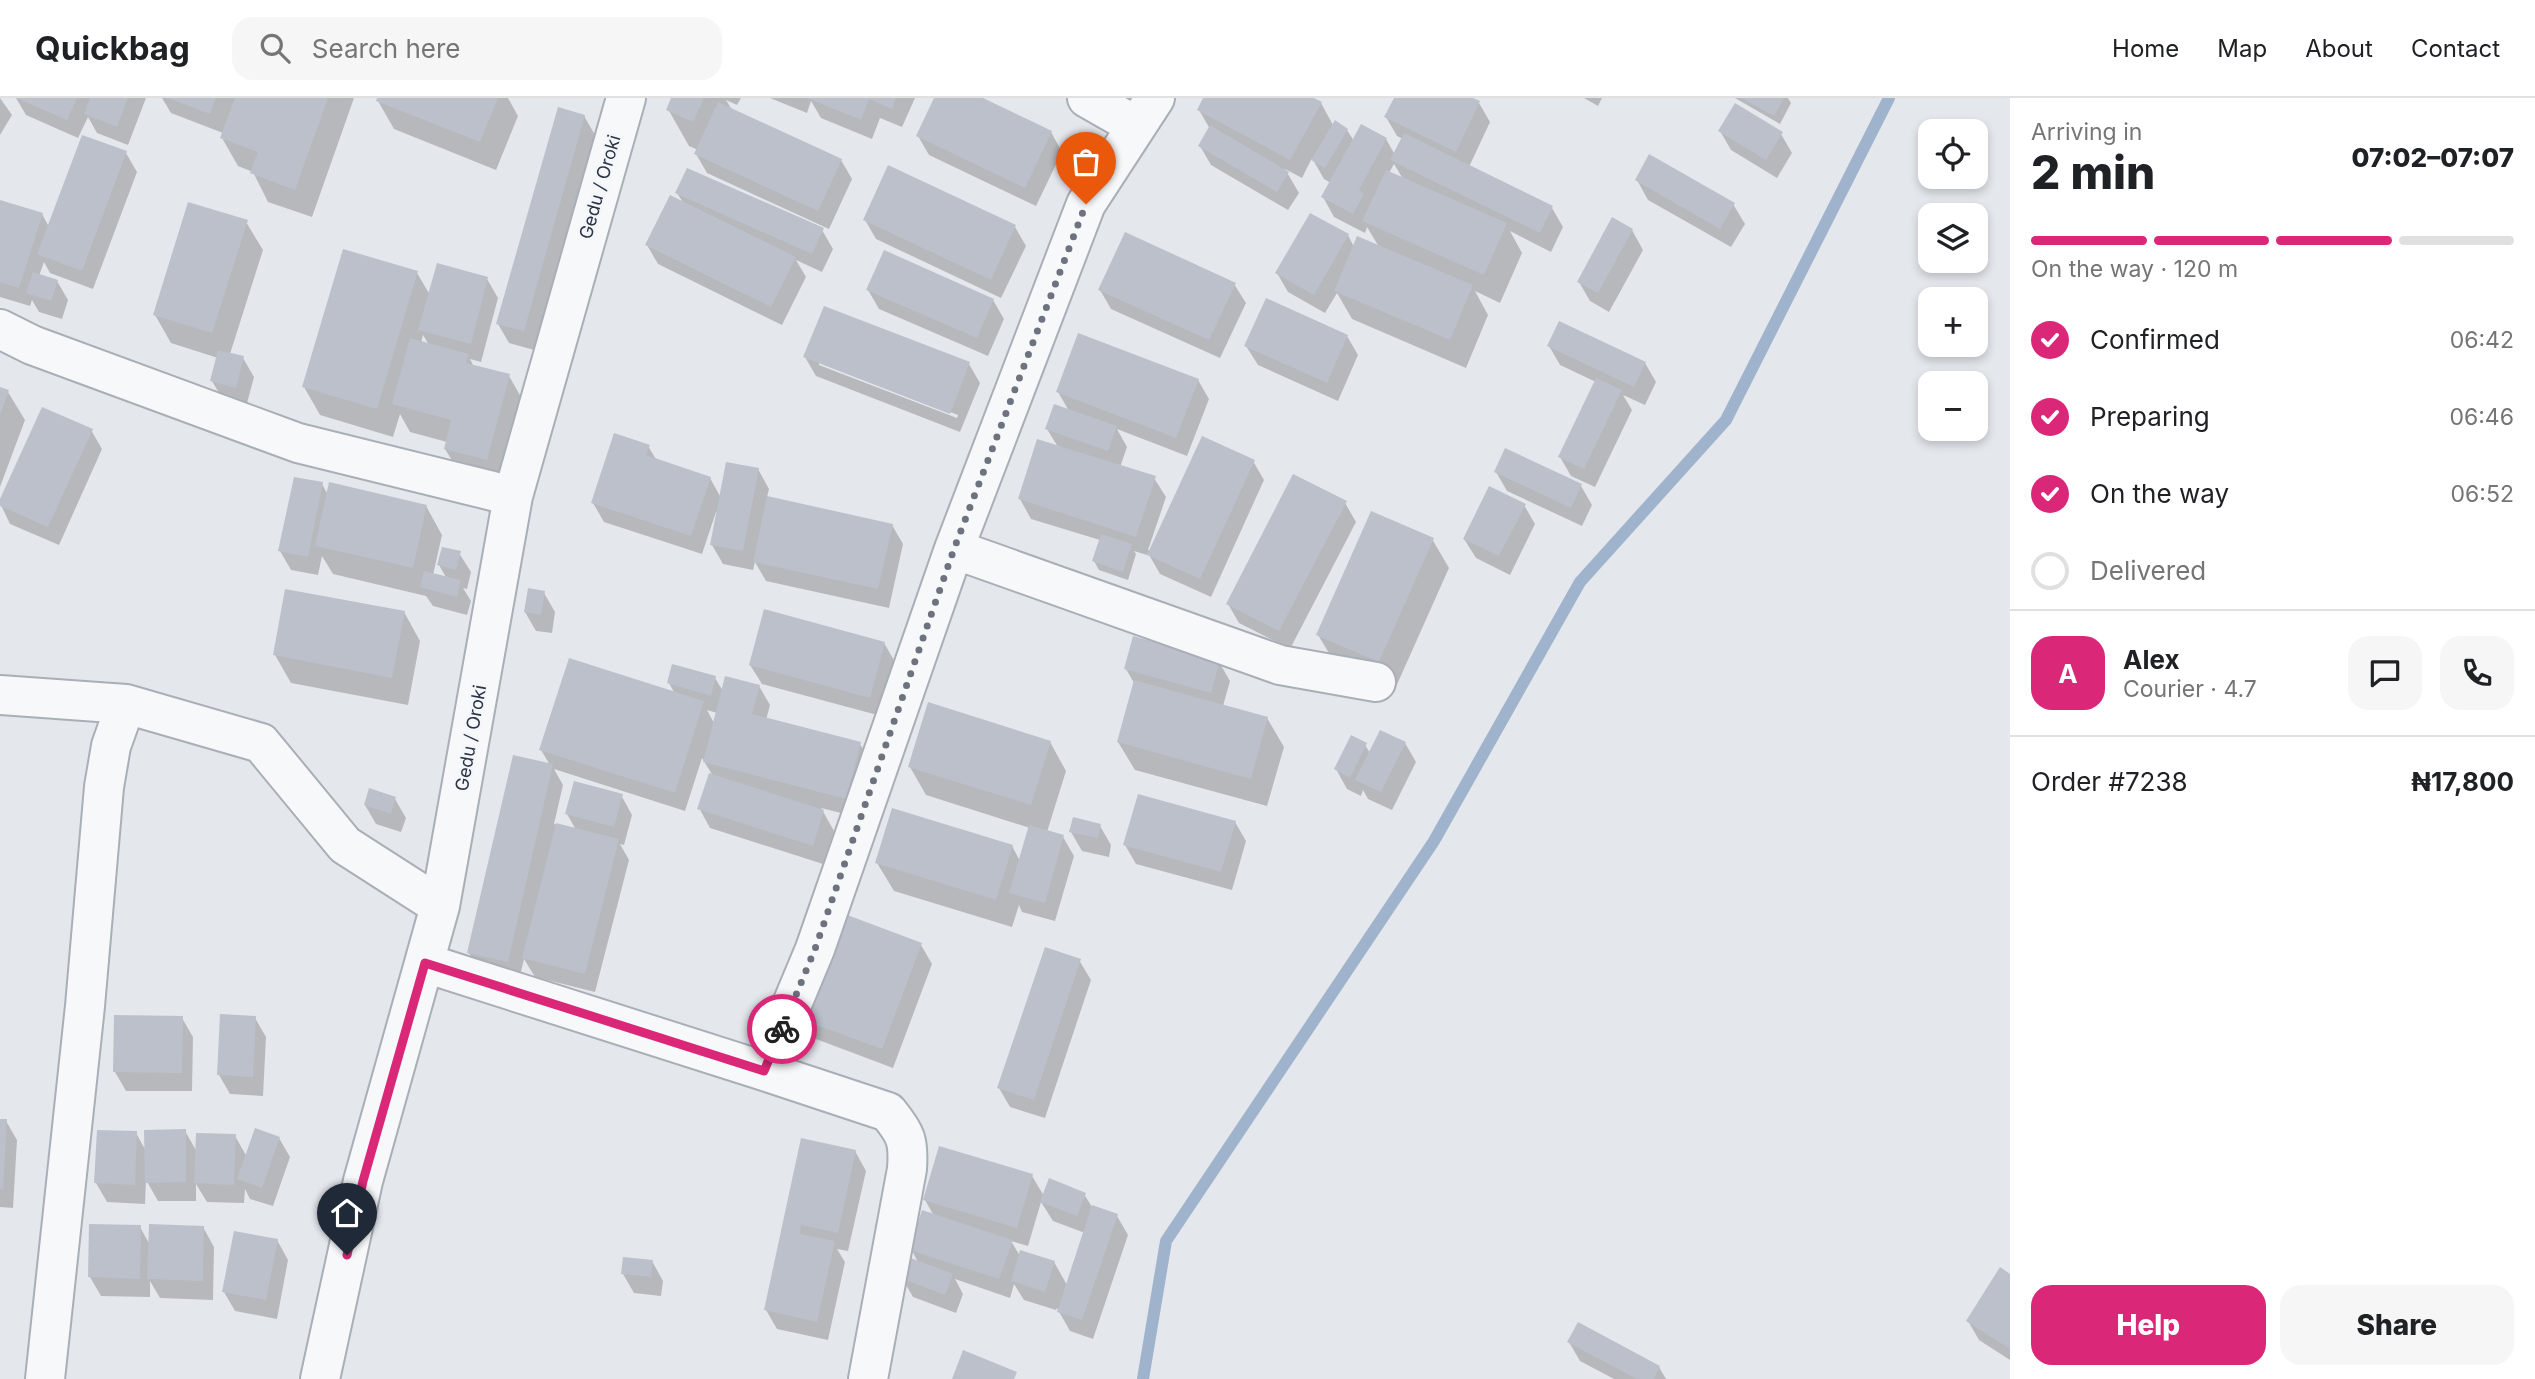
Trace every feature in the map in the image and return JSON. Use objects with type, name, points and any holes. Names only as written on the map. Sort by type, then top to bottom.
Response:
[{"type":"street","points":[[764,1071],[815,949],[954,549],[1086,204],[1145,112],[1087,98]]},
{"type":"street","name":"Gedu / Oroki","points":[[320,1379],[363,1181],[440,906],[513,496],[620,100]]},
{"type":"street","points":[[0,329],[32,345],[298,443],[513,496]]},
{"type":"street","points":[[954,549],[1280,665],[1376,682]]},
{"type":"street","points":[[0,695],[126,704],[261,743],[345,845],[440,906]]},
{"type":"street","points":[[45,1379],[85,1006],[104,787],[111,746],[126,704]]},
{"type":"street","points":[[425,963],[888,1112],[902,1128],[909,1144],[907,1169],[868,1379]]},
{"type":"building","points":[[16,98],[77,98],[67,120]]},
{"type":"building","points":[[90,98],[128,98],[117,127],[84,114]]},
{"type":"building","points":[[168,98],[216,98],[210,114]]},
{"type":"building","points":[[235,98],[328,98],[295,190],[250,173],[258,152],[220,138]]},
{"type":"building","points":[[377,98],[498,98],[480,142],[376,101]]},
{"type":"building","points":[[671,98],[704,98],[693,122],[666,110]]},
{"type":"building","points":[[807,98],[896,98],[892,109],[869,99],[861,120]]},
{"type":"building","points":[[934,98],[983,98],[1052,131],[1025,188],[916,136]]},
{"type":"building","points":[[1203,98],[1314,98],[1322,102],[1290,160],[1197,110]]},
{"type":"building","points":[[1394,98],[1473,98],[1480,101],[1456,152],[1384,117]]},
{"type":"building","points":[[1741,98],[1784,98],[1774,116]]},
{"type":"building","points":[[718,102],[842,159],[818,211],[694,154]]},
{"type":"building","points":[[1735,103],[1783,132],[1766,160],[1718,131]]},
{"type":"building","points":[[558,107],[585,115],[524,331],[496,324]]},
{"type":"building","points":[[1335,120],[1348,129],[1325,168],[1311,160]]},
{"type":"building","points":[[1361,124],[1387,138],[1359,190],[1364,194],[1353,214],[1321,197]]},
{"type":"building","points":[[1210,125],[1289,172],[1277,192],[1198,146]]},
{"type":"building","points":[[1404,133],[1553,206],[1540,233],[1390,160]]},
{"type":"building","points":[[82,135],[127,151],[82,271],[37,254]]},
{"type":"building","points":[[1649,154],[1735,203],[1720,229],[1635,180]]},
{"type":"building","points":[[888,165],[1016,225],[991,280],[863,220]]},
{"type":"building","points":[[687,168],[824,228],[812,254],[675,193]]},
{"type":"building","points":[[1386,170],[1507,223],[1484,275],[1362,221]]},
{"type":"building","points":[[670,195],[796,257],[771,307],[645,245]]},
{"type":"building","points":[[0,200],[43,213],[19,288],[0,282]]},
{"type":"building","points":[[188,202],[248,220],[212,333],[153,315]]},
{"type":"building","points":[[1310,213],[1349,234],[1314,295],[1275,273]]},
{"type":"building","points":[[1612,217],[1633,229],[1598,293],[1577,282]]},
{"type":"building","points":[[1125,232],[1236,283],[1209,340],[1098,290]]},
{"type":"building","points":[[1357,236],[1473,285],[1450,340],[1334,291]]},
{"type":"building","points":[[343,249],[418,271],[377,409],[302,387]]},
{"type":"building","points":[[884,250],[994,299],[977,338],[866,290]]},
{"type":"building","points":[[437,263],[488,277],[471,344],[418,330]]},
{"type":"building","points":[[33,272],[58,280],[51,301],[26,293]]},
{"type":"building","points":[[1266,298],[1348,335],[1327,383],[1244,346]]},
{"type":"building","points":[[824,306],[970,362],[950,414],[803,357]]},
{"type":"building","points":[[1559,321],[1646,362],[1634,387],[1547,346]]},
{"type":"building","points":[[1078,333],[1199,379],[1176,438],[1056,392]]},
{"type":"building","points":[[410,338],[469,354],[466,363],[510,374],[487,460],[444,449],[451,420],[392,404]]},
{"type":"building","points":[[218,350],[244,356],[236,388],[210,381]]},
{"type":"building","points":[[1596,378],[1622,390],[1584,469],[1558,457]]},
{"type":"building","points":[[0,387],[9,390],[0,415]]},
{"type":"building","points":[[1054,404],[1117,426],[1108,451],[1045,429]]},
{"type":"building","points":[[42,407],[93,429],[48,527],[0,506],[0,499]]},
{"type":"building","points":[[614,433],[650,445],[646,455],[711,477],[691,536],[591,503]]},
{"type":"building","points":[[1202,436],[1255,460],[1200,579],[1147,555]]},
{"type":"building","points":[[1037,439],[1156,476],[1136,537],[1018,499]]},
{"type":"building","points":[[1505,448],[1582,484],[1571,508],[1494,472]]},
{"type":"building","points":[[726,462],[759,468],[743,551],[710,545]]},
{"type":"building","points":[[1293,474],[1347,501],[1279,631],[1226,604]]},
{"type":"building","points":[[294,477],[323,482],[308,557],[278,551]]},
{"type":"building","points":[[329,482],[427,505],[413,568],[315,546]]},
{"type":"building","points":[[1489,486],[1526,504],[1499,556],[1463,539]]},
{"type":"building","points":[[767,496],[893,524],[878,589],[753,562]]},
{"type":"building","points":[[1371,511],[1434,538],[1379,662],[1316,635]]},
{"type":"building","points":[[1101,534],[1132,544],[1123,572],[1092,561]]},
{"type":"building","points":[[442,547],[461,551],[456,570],[437,565]]},
{"type":"building","points":[[424,571],[461,580],[457,597],[420,587]]},
{"type":"building","points":[[528,588],[545,591],[541,615],[524,612]]},
{"type":"building","points":[[285,589],[405,611],[392,678],[273,655]]},
{"type":"building","points":[[764,609],[885,642],[870,698],[749,665]]},
{"type":"building","points":[[1133,636],[1220,661],[1211,693],[1124,669]]},
{"type":"building","points":[[569,658],[704,701],[675,793],[539,750]]},
{"type":"building","points":[[672,664],[716,676],[711,696],[667,683]]},
{"type":"building","points":[[725,676],[760,685],[752,714],[861,742],[846,799],[703,762]]},
{"type":"building","points":[[1134,680],[1268,717],[1251,779],[1117,742]]},
{"type":"building","points":[[928,702],[1051,741],[1031,805],[908,767]]},
{"type":"building","points":[[1380,730],[1406,742],[1381,792],[1355,780]]},
{"type":"building","points":[[1351,735],[1367,743],[1350,778],[1334,769]]},
{"type":"building","points":[[513,755],[553,764],[508,962],[467,953]]},
{"type":"building","points":[[709,773],[824,810],[813,846],[697,809]]},
{"type":"building","points":[[574,781],[623,794],[614,827],[565,814]]},
{"type":"building","points":[[369,788],[396,797],[391,814],[364,805]]},
{"type":"building","points":[[1138,794],[1236,821],[1221,872],[1123,845]]},
{"type":"building","points":[[892,808],[1013,845],[996,900],[875,863]]},
{"type":"building","points":[[1073,817],[1101,824],[1098,838],[1069,832]]},
{"type":"building","points":[[556,823],[619,839],[585,974],[522,958]]},
{"type":"building","points":[[1029,825],[1064,835],[1045,903],[1009,893]]},
{"type":"building","points":[[842,913],[922,943],[882,1049],[803,1020]]},
{"type":"building","points":[[1045,947],[1081,959],[1034,1100],[997,1088]]},
{"type":"building","points":[[220,1014],[256,1016],[253,1077],[217,1075]]},
{"type":"building","points":[[114,1015],[183,1016],[182,1073],[113,1072]]},
{"type":"building","points":[[0,1119],[7,1119],[3,1189],[0,1189]]},
{"type":"building","points":[[255,1128],[280,1137],[262,1188],[237,1179]]},
{"type":"building","points":[[186,1129],[186,1182],[145,1183],[144,1130]]},
{"type":"building","points":[[97,1130],[137,1131],[135,1185],[94,1183]]},
{"type":"building","points":[[196,1133],[236,1134],[234,1185],[194,1183]]},
{"type":"building","points":[[801,1138],[856,1150],[838,1233],[801,1225],[800,1234],[835,1241],[817,1322],[764,1310]]},
{"type":"building","points":[[939,1146],[1033,1174],[1017,1228],[923,1200]]},
{"type":"building","points":[[1049,1178],[1086,1193],[1077,1216],[1040,1202]]},
{"type":"building","points":[[1092,1205],[1118,1214],[1082,1320],[1057,1312]]},
{"type":"building","points":[[922,1210],[1013,1240],[999,1279],[909,1250]]},
{"type":"building","points":[[89,1224],[141,1225],[140,1279],[88,1277]]},
{"type":"building","points":[[149,1224],[204,1226],[203,1281],[147,1279]]},
{"type":"building","points":[[234,1231],[278,1239],[266,1300],[222,1292]]},
{"type":"building","points":[[1020,1250],[1055,1261],[1045,1292],[1011,1281]]},
{"type":"building","points":[[623,1257],[653,1260],[651,1277],[621,1274]]},
{"type":"building","points":[[908,1257],[953,1274],[945,1295],[900,1278]]},
{"type":"building","points":[[2000,1267],[2010,1274],[2010,1349],[1966,1321]]},
{"type":"building","points":[[1578,1322],[1660,1366],[1654,1379],[1637,1379],[1567,1342]]},
{"type":"building","points":[[963,1350],[1017,1372],[1014,1379],[952,1379]]},
{"type":"waterway","points":[[1143,1379],[1166,1241],[1434,841],[1580,582],[1726,420],[1889,98]]},
{"type":"way so far","points":[[782,1029],[815,949],[954,549],[1086,204]]},
{"type":"route","points":[[347,1255],[363,1181],[425,963],[764,1071],[782,1029]]}]
